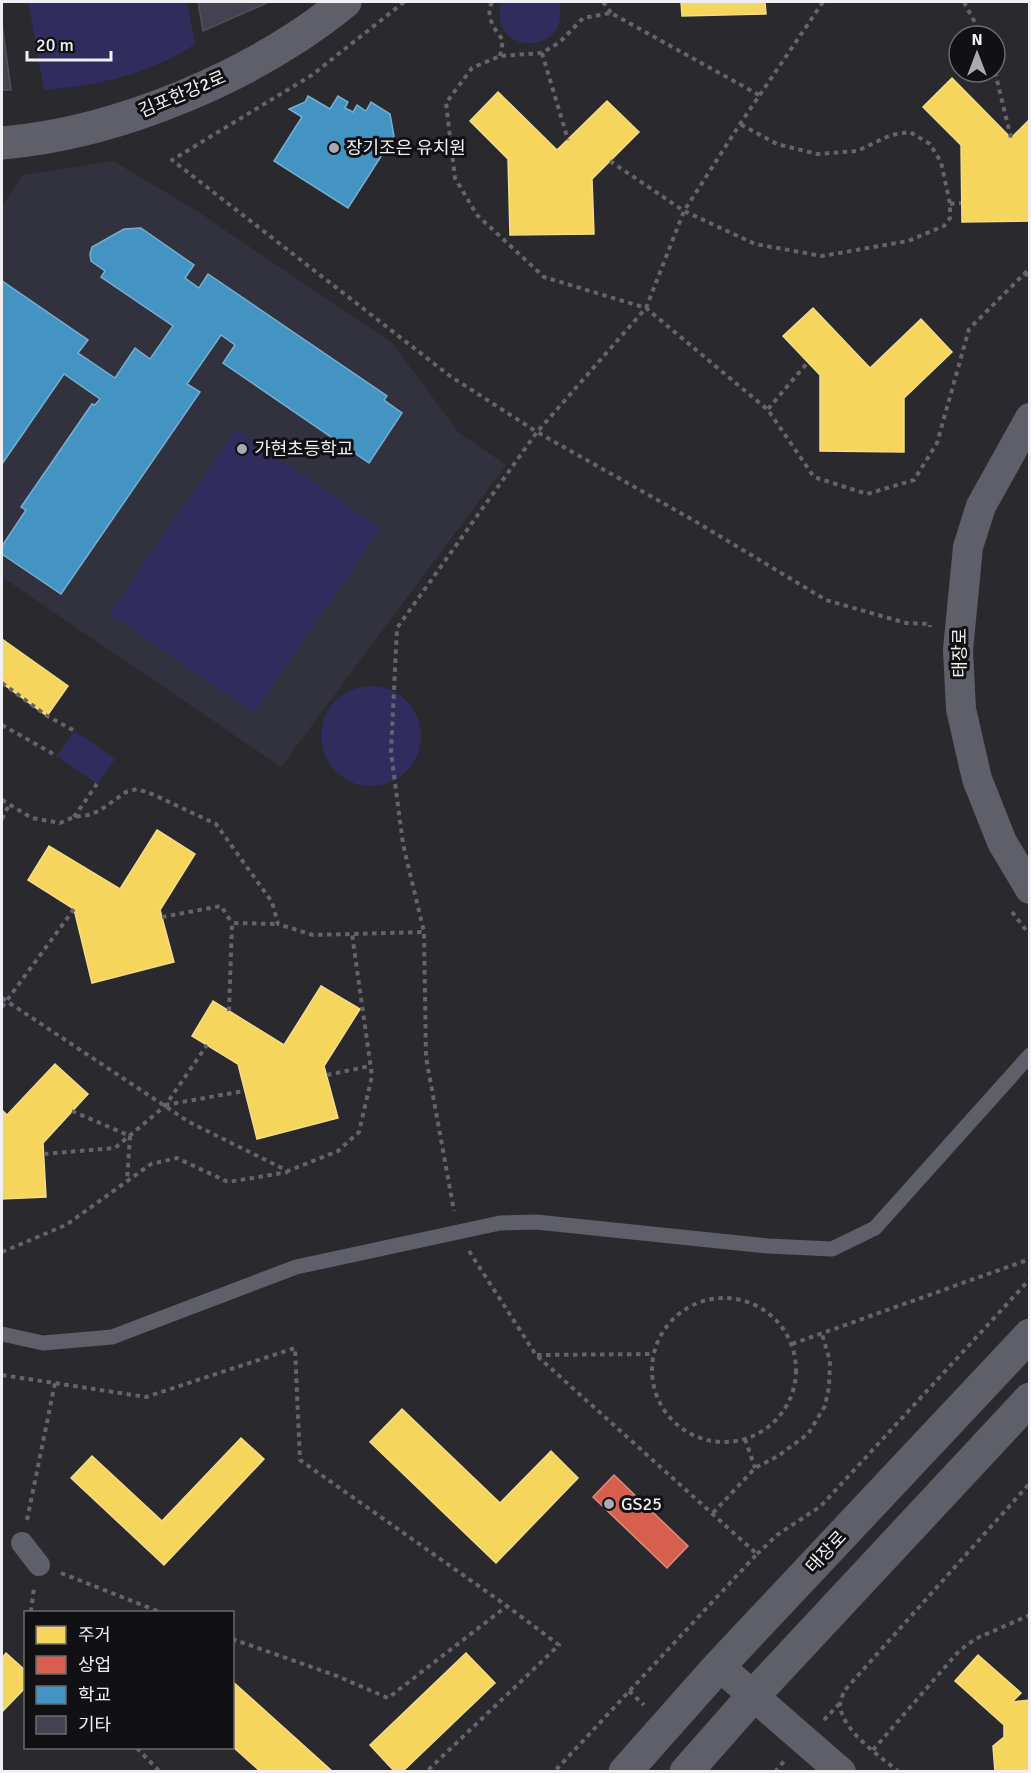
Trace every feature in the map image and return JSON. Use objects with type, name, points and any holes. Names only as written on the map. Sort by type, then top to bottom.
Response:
[{"type":"street","name":"김포한강2로","points":[[2,143],[28,141],[102,125],[170,103],[242,68],[315,26],[345,2]]},
{"type":"street","name":"태장로","points":[[1021,900],[1002,842],[977,779],[961,709],[958,650],[968,547],[981,506],[1029,418]]},
{"type":"street","name":"태장로","points":[[625,1772],[719,1666],[1029,1335]]},
{"type":"street","points":[[686,1772],[754,1695],[1029,1399]]},
{"type":"street","points":[[22,1543],[39,1564]]},
{"type":"street","points":[[719,1666],[841,1772]]},
{"type":"lane","points":[[2,1334],[43,1343],[112,1337],[296,1267],[500,1223],[536,1222],[768,1246],[832,1249],[875,1228],[1029,1054]]},
{"type":"path","points":[[404,2],[312,75],[172,160],[450,376],[537,432],[693,520],[826,600],[906,623],[930,624],[930,636]]},
{"type":"path","points":[[492,2],[489,12],[494,29],[503,40],[500,56]]},
{"type":"path","points":[[603,2],[611,13],[759,95]]},
{"type":"path","points":[[758,1554],[536,1354],[458,1232],[426,1057],[424,932],[403,843],[391,752],[397,628],[537,432],[646,308],[684,211],[823,2]]},
{"type":"path","points":[[964,2],[976,24]]},
{"type":"path","points":[[611,13],[583,18],[560,42],[542,53],[500,56],[472,68],[446,103],[455,178],[477,215],[544,277],[646,308],[768,410],[814,477],[867,494],[914,480],[937,443],[969,329],[1029,268]]},
{"type":"path","points":[[542,53],[568,140]]},
{"type":"path","points":[[998,84],[1011,138]]},
{"type":"path","points":[[610,161],[684,211],[754,244],[822,256],[908,240],[944,226],[950,218],[950,204],[941,162],[930,144],[910,132],[891,135],[857,151],[817,154],[777,144],[740,124]]},
{"type":"path","points":[[950,204],[961,203]]},
{"type":"path","points":[[1024,273],[1029,277]]},
{"type":"path","points":[[768,410],[808,362]]},
{"type":"path","points":[[2,683],[47,716],[75,731]]},
{"type":"path","points":[[2,725],[57,756]]},
{"type":"path","points":[[74,817],[97,784]]},
{"type":"path","points":[[2,801],[32,818],[60,823],[99,810],[126,792],[137,789],[152,794],[216,824],[272,902],[278,924]]},
{"type":"path","points":[[2,819],[9,805]]},
{"type":"path","points":[[1021,900],[1017,921],[1029,935]]},
{"type":"path","points":[[162,917],[221,906],[232,923],[229,1011]]},
{"type":"path","points":[[2,1007],[74,909]]},
{"type":"path","points":[[232,923],[278,924],[313,934],[424,932]]},
{"type":"path","points":[[2,1252],[66,1225],[151,1164],[177,1158],[228,1182],[288,1172],[338,1151],[359,1132],[372,1076],[352,934]]},
{"type":"path","points":[[2,998],[189,1122],[288,1172]]},
{"type":"path","points":[[44,1154],[115,1148],[165,1106],[207,1045]]},
{"type":"path","points":[[327,1075],[370,1066]]},
{"type":"path","points":[[165,1106],[244,1091]]},
{"type":"path","points":[[72,1111],[130,1136]]},
{"type":"path","points":[[127,1181],[130,1136]]},
{"type":"path","points":[[792,1344],[1029,1259]]},
{"type":"path","points":[[554,1772],[777,1535],[821,1506],[1029,1279]]},
{"type":"path","points":[[719,1297],[742,1299],[763,1309],[781,1324],[792,1344],[797,1368],[793,1393],[781,1415],[762,1432],[739,1441],[714,1442],[690,1434],[671,1419],[657,1400],[651,1377],[652,1354],[661,1333],[676,1315],[696,1302],[719,1297]]},
{"type":"path","points":[[713,1513],[755,1468],[778,1456],[808,1434],[825,1406],[829,1387],[830,1362],[822,1334]]},
{"type":"path","points":[[2,1375],[146,1397],[295,1348],[300,1460],[559,1645],[426,1772]]},
{"type":"path","points":[[536,1354],[652,1354]]},
{"type":"path","points":[[22,1543],[55,1383]]},
{"type":"path","points":[[745,1439],[755,1468]]},
{"type":"path","points":[[899,1772],[845,1722],[840,1703],[844,1691],[1029,1484]]},
{"type":"path","points":[[30,1611],[39,1564],[157,1611]]},
{"type":"path","points":[[234,1640],[337,1676],[388,1698],[507,1606]]},
{"type":"path","points":[[873,1750],[959,1651],[975,1639],[1029,1615]]},
{"type":"path","points":[[138,1749],[160,1772]]},
{"type":"shaded area","points":[[28,2],[187,2],[195,44],[160,63],[123,77],[104,82],[44,90]]},
{"type":"shaded area","points":[[501,2],[559,2],[560,20],[554,33],[543,40],[530,43],[517,41],[506,33],[500,20]]},
{"type":"shaded area","name":"가현초등학교","points":[[113,161],[197,211],[392,343],[459,433],[506,465],[281,767],[2,577],[2,206],[23,175]]},
{"type":"shaded area","points":[[236,429],[381,528],[254,713],[109,614]]},
{"type":"shaded area","points":[[371,686],[390,690],[407,700],[417,717],[421,736],[417,755],[407,772],[390,782],[371,786],[352,782],[335,772],[325,755],[321,736],[325,717],[335,700],[352,690]]},
{"type":"shaded area","points":[[75,731],[115,759],[97,784],[57,756]]},
{"type":"building: 주거","points":[[681,2],[765,2],[766,14],[682,16]]},
{"type":"building: 주거","points":[[947,83],[958,84],[1011,138],[1030,119],[1030,221],[962,222],[961,145],[923,107]]},
{"type":"building: 주거","points":[[498,92],[557,150],[607,101],[639,132],[592,179],[594,234],[510,235],[508,159],[470,121]]},
{"type":"building: 주거","points":[[813,308],[870,368],[921,319],[952,352],[904,398],[904,452],[820,451],[820,375],[783,336]]},
{"type":"building: 주거","points":[[2,639],[68,686],[47,716],[2,683]]},
{"type":"building: 주거","points":[[157,830],[195,854],[160,910],[174,962],[92,983],[74,909],[28,880],[49,846],[120,889]]},
{"type":"building: 주거","points":[[321,986],[360,1009],[324,1066],[338,1118],[257,1139],[238,1064],[192,1036],[213,1001],[284,1045]]},
{"type":"building: 주거","points":[[55,1064],[88,1094],[43,1143],[46,1197],[2,1199],[2,1110],[7,1115]]},
{"type":"building: 주거","points":[[402,1409],[500,1503],[551,1451],[578,1478],[496,1563],[370,1442]]},
{"type":"building: 주거","points":[[241,1438],[264,1459],[164,1565],[71,1478],[92,1456],[162,1521]]},
{"type":"building: 주거","points":[[6,1653],[24,1669],[24,1689],[2,1712],[2,1658]]},
{"type":"building: 주거","points":[[466,1653],[495,1683],[402,1772],[395,1772],[370,1745]]},
{"type":"building: 주거","points":[[978,1655],[1021,1693],[1012,1702],[1030,1700],[1030,1772],[995,1772],[993,1746],[1004,1737],[1004,1725],[955,1681]]},
{"type":"building: 주거","points":[[234,1683],[333,1772],[261,1772],[234,1748]]},
{"type":"building: 상업","points":[[614,1475],[688,1546],[667,1568],[593,1497]]},
{"type":"building: 학교","name":"장기조은 유치원","points":[[308,96],[330,109],[338,96],[348,102],[345,108],[353,112],[357,105],[366,111],[371,102],[390,114],[394,136],[348,208],[274,161],[302,117],[289,109],[305,102]]},
{"type":"building: 학교","points":[[141,228],[194,265],[185,278],[199,288],[208,274],[387,396],[384,400],[402,413],[369,463],[223,363],[235,345],[221,335],[187,384],[200,392],[61,594],[2,554],[2,546],[26,510],[21,507],[92,404],[95,405],[100,399],[64,374],[2,464],[2,281],[88,340],[78,353],[115,378],[135,348],[150,359],[173,326],[101,277],[105,271],[91,261],[92,247],[124,229]]},
{"type":"building: 기타","points":[[198,2],[269,2],[203,31]]},
{"type":"building: 기타","points":[[2,23],[11,90],[2,90]]},
{"type":"place","name":"장기조은 유치원","points":[[334,148]]},
{"type":"place","name":"가현초등학교","points":[[242,449]]},
{"type":"place","name":"GS25","points":[[609,1504]]}]
